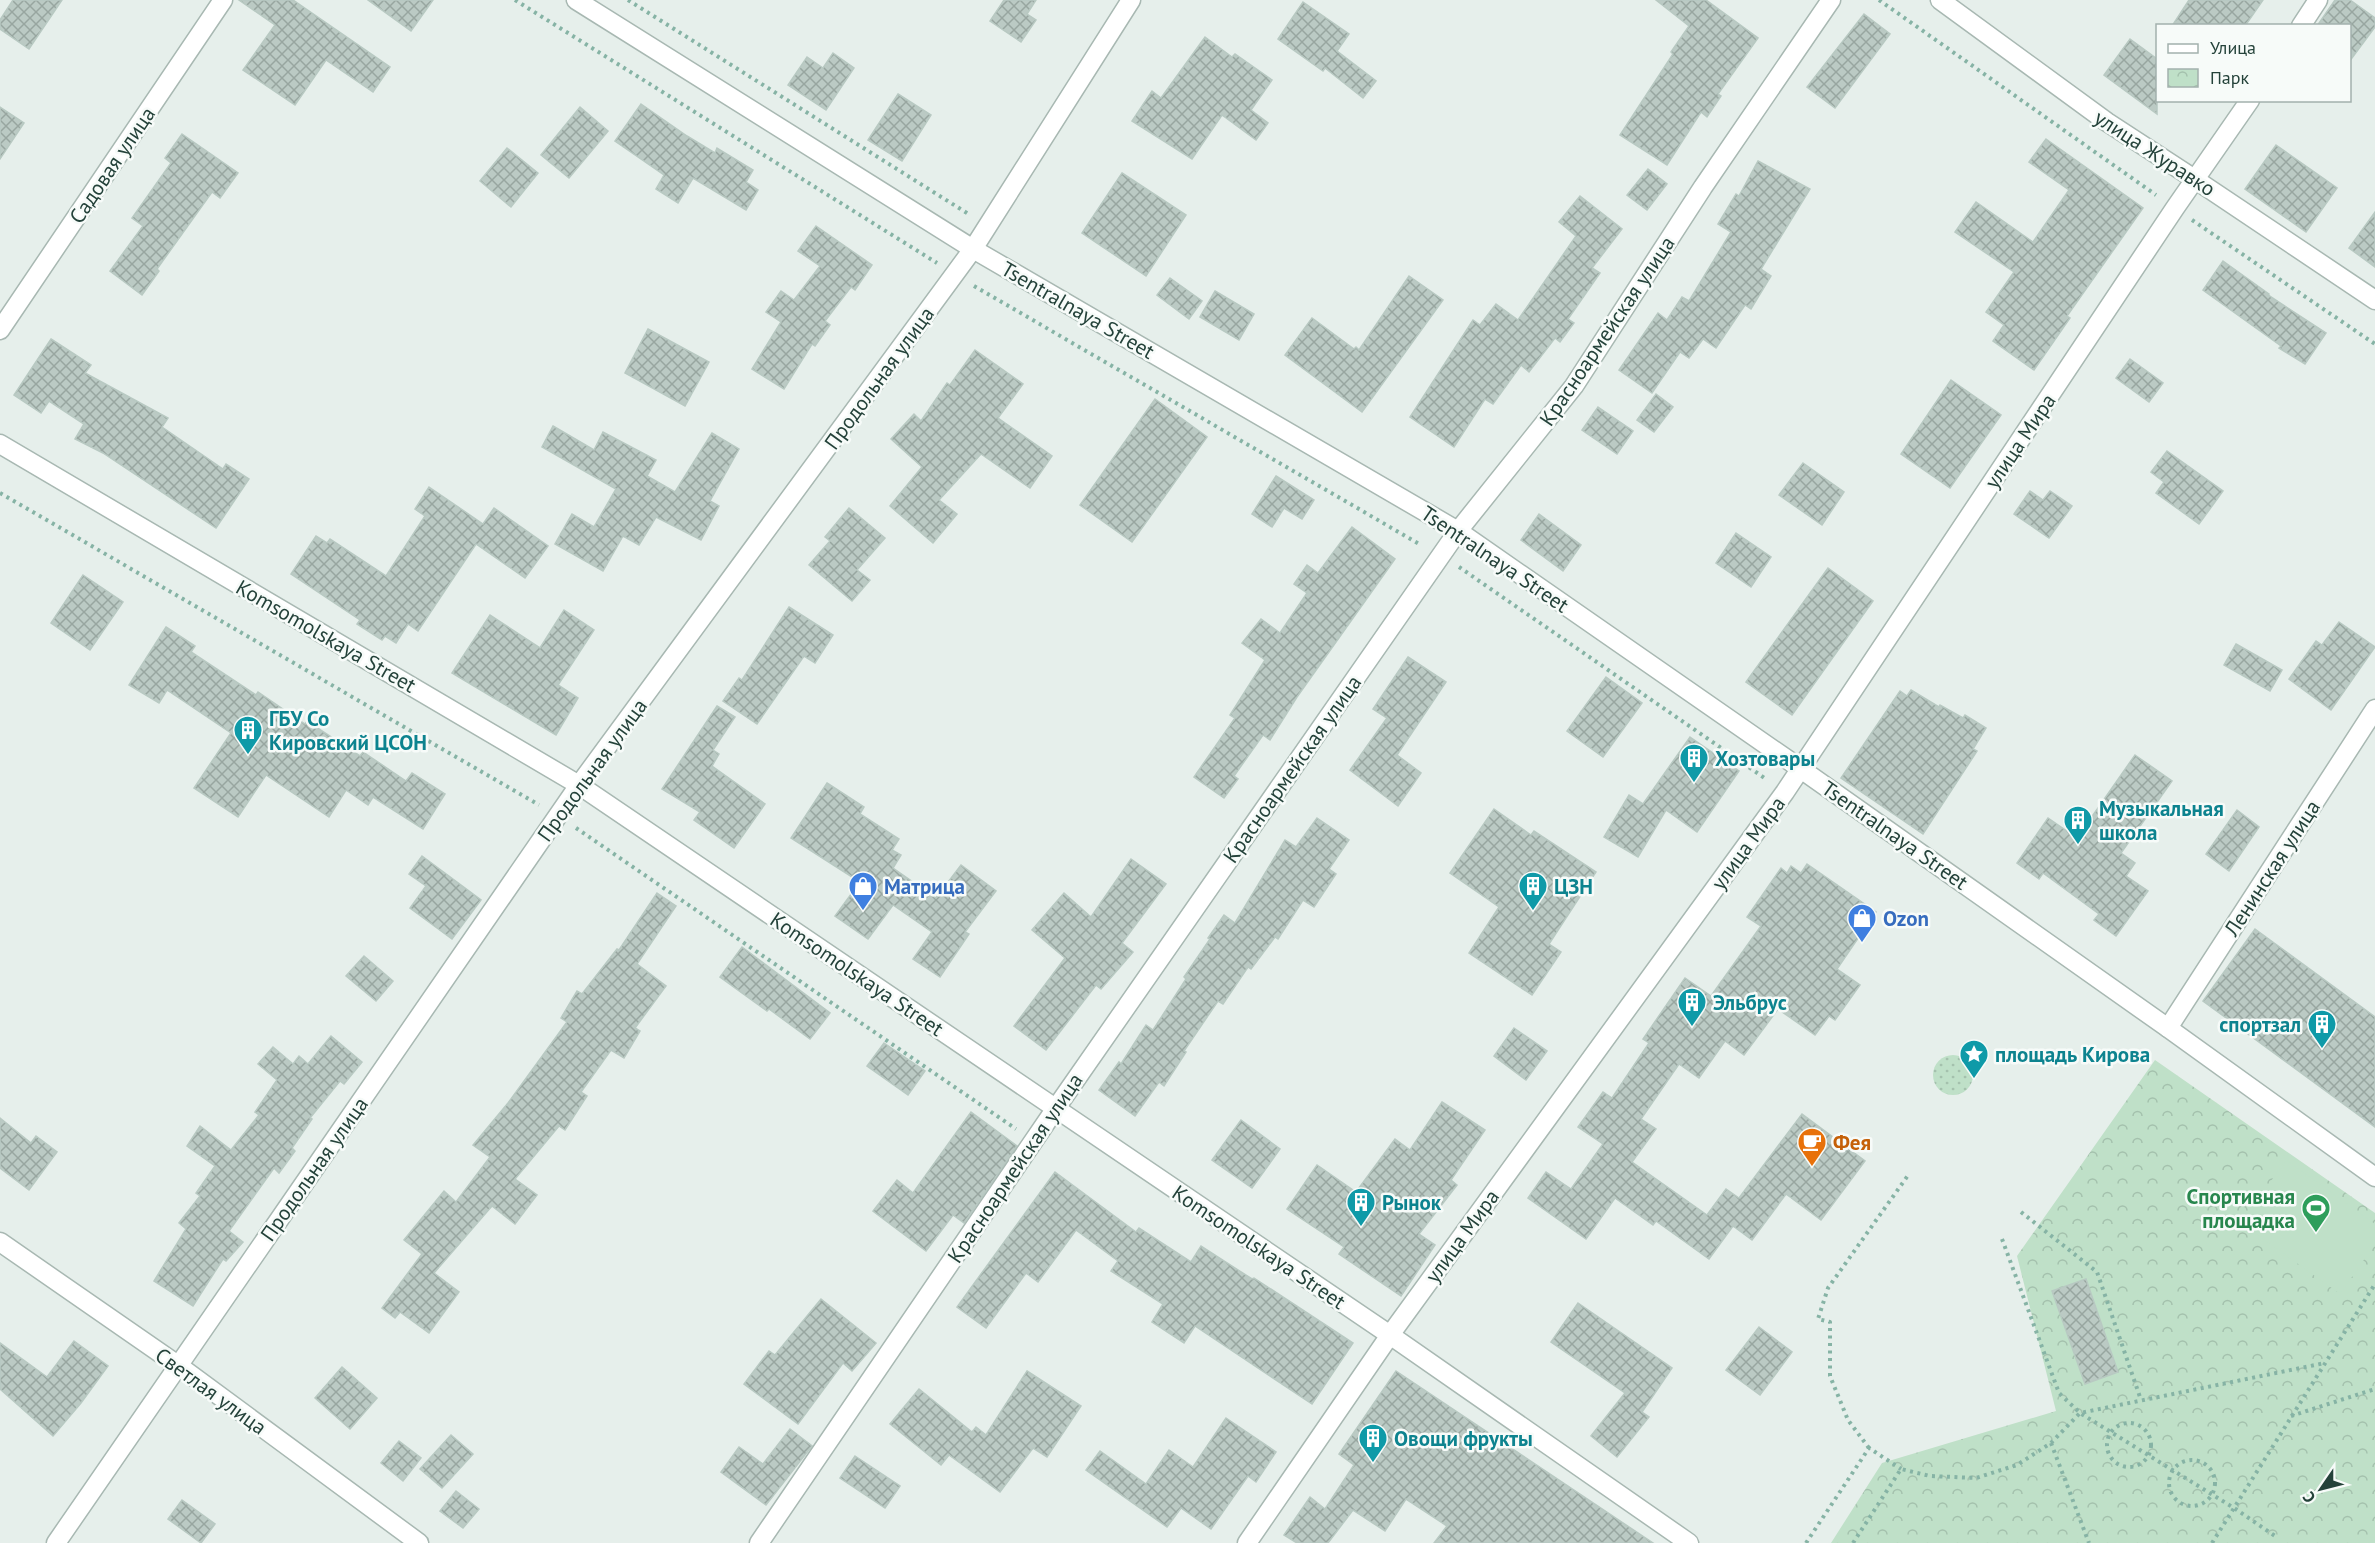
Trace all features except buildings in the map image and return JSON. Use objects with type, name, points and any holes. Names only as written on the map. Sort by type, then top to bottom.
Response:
[{"type":"street","name":"Садовая улица","points":[[0,330],[223,0]]},
{"type":"street","name":"Tsentralnaya Street","points":[[576,0],[973,249],[1458,531],[1801,768],[2375,1177]]},
{"type":"street","name":"Продольная улица","points":[[56,1543],[579,785],[973,249],[1131,0]]},
{"type":"street","name":"Красноармейская улица","points":[[759,1543],[1056,1108],[1440,556],[1574,387],[1703,187],[1831,0]]},
{"type":"street","name":"улица Журавко","points":[[1940,0],[2107,122],[2375,300]]},
{"type":"street","points":[[2302,24],[2318,0]]},
{"type":"street","name":"улица Мира","points":[[1247,1543],[1390,1335],[1785,792],[2175,208],[2249,102]]},
{"type":"street","name":"Komsomolskaya Street","points":[[0,444],[579,785],[1390,1335],[1689,1543]]},
{"type":"street","name":"Ленинская улица","points":[[2168,1028],[2375,709]]},
{"type":"street","name":"Светлая улица","points":[[0,1242],[179,1366],[419,1543]]},
{"type":"path","points":[[515,0],[1000,303],[1474,576],[1785,792]]},
{"type":"path","points":[[628,0],[988,226]]},
{"type":"path","points":[[1879,0],[2175,208],[2375,344]]},
{"type":"path","points":[[0,493],[558,816],[1034,1141]]},
{"type":"path","points":[[1909,1174],[1828,1288],[1818,1319],[1830,1322],[1830,1376],[1848,1420],[1869,1448],[1901,1469],[1930,1476],[1976,1478],[2017,1465],[2051,1443],[2080,1413],[2325,1363]]},
{"type":"path","points":[[2021,1212],[2097,1272],[2141,1400]]},
{"type":"path","points":[[2002,1239],[2059,1393],[2080,1413],[2234,1508],[2278,1538]]},
{"type":"path","points":[[2212,1543],[2375,1284]]},
{"type":"path","points":[[2291,1416],[2375,1389]]},
{"type":"path","points":[[2125,1424],[2141,1427],[2151,1440],[2149,1455],[2135,1467],[2118,1464],[2111,1458],[2108,1450],[2108,1440],[2112,1432],[2125,1424]]},
{"type":"path","points":[[2051,1443],[2089,1543]]},
{"type":"path","points":[[1806,1543],[1869,1448]]},
{"type":"path","points":[[2189,1460],[2200,1461],[2208,1466],[2214,1475],[2215,1485],[2212,1495],[2198,1506],[2180,1503],[2169,1488],[2172,1470],[2180,1463],[2189,1460]]},
{"type":"path","points":[[1853,1543],[1901,1469]]},
{"type":"green space","points":[[1953,1055],[1967,1061],[1973,1075],[1967,1089],[1953,1095],[1939,1089],[1933,1075],[1939,1061]]},
{"type":"green space","points":[[2155,1060],[2375,1213],[2375,1543],[1831,1543],[1882,1463],[2056,1411],[2017,1256]]},
{"type":"green space","name":"Cпортивная площадка","points":[[2286,1160],[2375,1224],[2375,1244],[2340,1294],[2241,1223]]},
{"type":"place","name":"ГБУ Со Кировский ЦСОН","points":[[248,756]]},
{"type":"place","name":"Хозтовары","points":[[1694,784]]},
{"type":"place","name":"Музыкальная школа","points":[[2078,846]]},
{"type":"place","name":"Матрица","points":[[863,912]]},
{"type":"place","name":"ЦЗН","points":[[1533,912]]},
{"type":"place","name":"Ozon","points":[[1862,944]]},
{"type":"place","name":"Эльбрус","points":[[1692,1028]]},
{"type":"place","name":"спортзал","points":[[2322,1050]]},
{"type":"place","name":"площадь Кирова","points":[[1974,1080]]},
{"type":"place","name":"Фея","points":[[1812,1168]]},
{"type":"place","name":"Рынок","points":[[1361,1228]]},
{"type":"place","name":"Cпортивная площадка","points":[[2316,1234]]},
{"type":"place","name":"Овощи фрукты","points":[[1373,1464]]}]
